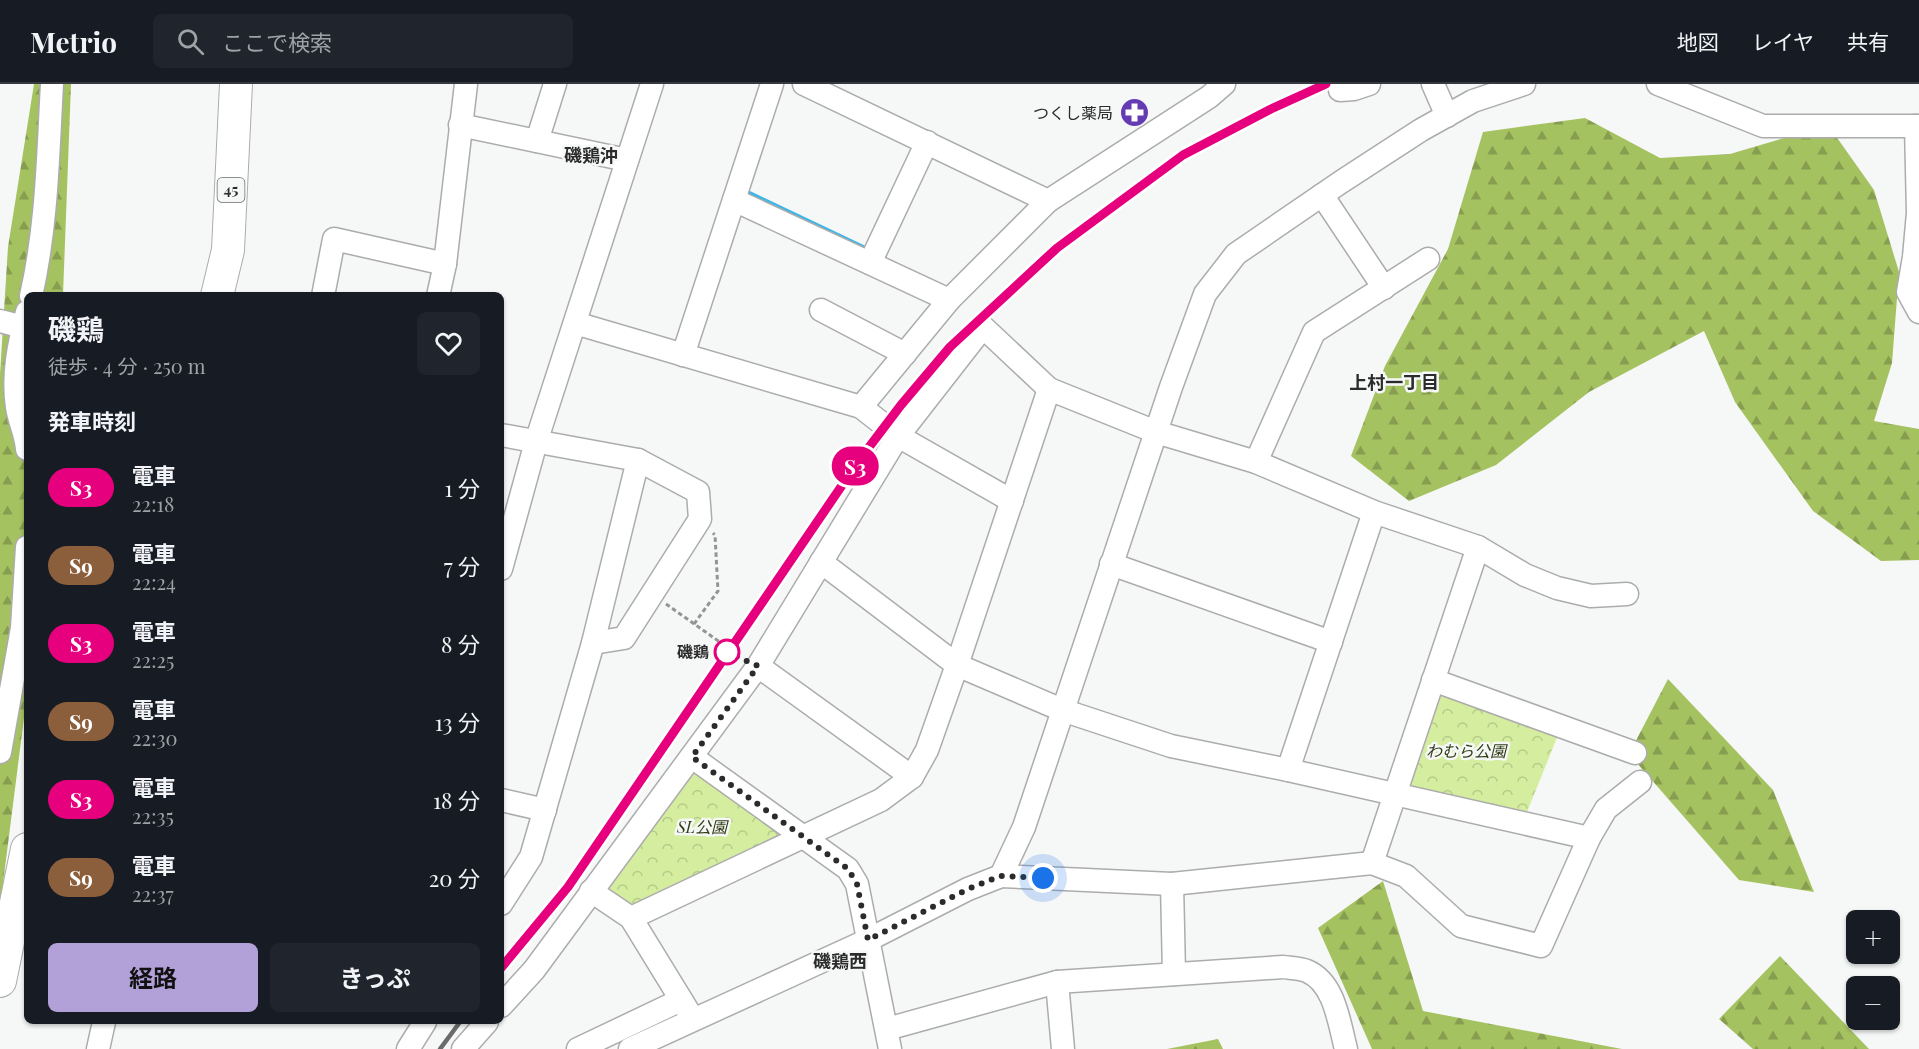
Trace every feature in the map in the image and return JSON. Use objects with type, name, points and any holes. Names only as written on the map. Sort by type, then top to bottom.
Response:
[{"type":"highway","name":"45","points":[[218,292],[228,250],[236,84]]},
{"type":"highway","points":[[0,981],[24,864]]},
{"type":"street","points":[[32,292],[38,267],[44,220],[52,84]]},
{"type":"street","points":[[439,292],[445,264],[466,84]]},
{"type":"street","points":[[537,141],[555,84]]},
{"type":"street","points":[[504,552],[536,442],[652,84]]},
{"type":"street","points":[[683,355],[772,84]]},
{"type":"street","points":[[804,84],[1048,201]]},
{"type":"street","points":[[861,407],[949,300],[1048,201],[1209,97],[1224,84]]},
{"type":"street","points":[[1340,90],[1354,89],[1369,84]]},
{"type":"street","points":[[1433,84],[1447,116]]},
{"type":"street","points":[[1000,876],[1024,827],[1111,564],[1205,294],[1236,254],[1411,136],[1473,101],[1524,84]]},
{"type":"street","points":[[1658,84],[1763,126],[1917,126],[1918,213],[1908,292],[1919,312]]},
{"type":"street","points":[[460,125],[627,160]]},
{"type":"street","points":[[870,263],[927,142]]},
{"type":"street","points":[[1322,195],[1384,288]]},
{"type":"street","points":[[734,200],[949,300]]},
{"type":"street","points":[[323,292],[334,238],[445,264]]},
{"type":"street","points":[[1256,462],[1314,332],[1428,259]]},
{"type":"street","points":[[821,310],[905,354]]},
{"type":"street","points":[[0,321],[24,322]]},
{"type":"street","points":[[574,323],[861,407],[898,436],[1012,501]]},
{"type":"street","points":[[504,1003],[534,970],[758,666],[898,436],[982,327],[1049,389],[1156,432],[1256,462],[1374,512],[1478,547],[1525,575],[1557,588],[1591,596],[1627,594]]},
{"type":"street","points":[[24,329],[15,362],[15,390],[24,437]]},
{"type":"street","points":[[631,918],[881,800],[912,777],[927,750],[957,666],[1049,389]]},
{"type":"street","points":[[504,436],[638,460],[698,492],[700,519],[624,638],[593,643]]},
{"type":"street","points":[[504,899],[531,857],[593,643],[638,460]]},
{"type":"street","points":[[1288,770],[1374,512]]},
{"type":"street","points":[[1372,863],[1478,547]]},
{"type":"street","points":[[821,562],[957,666],[1062,710],[1171,746],[1589,838]]},
{"type":"street","points":[[1111,564],[1331,642]]},
{"type":"street","points":[[0,752],[22,628],[24,596]]},
{"type":"street","points":[[758,666],[912,777]]},
{"type":"street","points":[[1433,681],[1635,753]]},
{"type":"street","points":[[692,757],[848,869],[857,884],[888,1039],[1058,982],[1283,967],[1306,971],[1323,983],[1332,1002],[1346,1049]]},
{"type":"street","points":[[630,1049],[868,940],[968,889],[1000,876],[1172,884],[1372,863],[1406,876],[1461,926],[1541,946],[1589,838],[1606,809],[1640,782]]},
{"type":"street","points":[[504,801],[545,810]]},
{"type":"street","points":[[1172,884],[1174,974]]},
{"type":"street","points":[[591,891],[631,918],[693,1019]]},
{"type":"street","points":[[1058,982],[1063,1049]]},
{"type":"street","points":[[578,1049],[681,1000]]},
{"type":"street","points":[[98,1049],[104,1024]]},
{"type":"street","points":[[408,1049],[424,1024]]},
{"type":"street","points":[[463,1049],[485,1024]]},
{"type":"path","points":[[694,624],[718,591],[715,535],[700,519]]},
{"type":"path","points":[[652,594],[724,645]]},
{"type":"green space","points":[[34,84],[71,84],[63,292],[24,292],[24,718],[0,907],[0,374],[8,247]]},
{"type":"green space","points":[[1585,118],[1660,158],[1730,154],[1828,125],[1874,190],[1899,272],[1892,363],[1874,421],[1919,429],[1919,560],[1881,561],[1813,511],[1735,402],[1704,331],[1589,392],[1496,465],[1409,501],[1351,456],[1385,366],[1448,249],[1483,132]]},
{"type":"green space","points":[[1668,679],[1773,790],[1814,892],[1739,880],[1629,754]]},
{"type":"green space","name":"わむら公園","points":[[1436,692],[1558,735],[1527,812],[1405,785]]},
{"type":"green space","name":"SL公園","points":[[701,772],[781,834],[778,841],[631,906],[610,892],[608,882],[689,773]]},
{"type":"green space","points":[[1383,881],[1423,1011],[1622,1049],[1372,1049],[1318,928]]},
{"type":"green space","points":[[1780,956],[1846,1025],[1846,1030],[1851,1030],[1869,1049],[1753,1049],[1719,1019]]},
{"type":"green space","points":[[1218,1039],[1223,1049],[1167,1049]]},
{"type":"waterway","points":[[749,193],[869,250]]},
{"type":"railway","points":[[504,964],[569,887],[860,459],[901,405],[950,347],[1057,248],[1183,155],[1271,109],[1326,84]]},
{"type":"railway","points":[[440,1049],[459,1024]]},
{"type":"train","name":"S3","points":[[504,964],[568,887],[860,459],[901,405],[950,347],[1057,248],[1183,155],[1271,109],[1326,84]]},
{"type":"place","name":"つくし薬局","points":[[1134,113]]},
{"type":"place","name":"磯鶏","points":[[727,652]]},
{"type":"district","name":"磯鶏沖","points":[[591,156]]},
{"type":"district","name":"上村一丁目","points":[[1394,383]]},
{"type":"district","name":"磯鶏西","points":[[840,962]]},
{"type":"route","points":[[727,652],[758,666],[692,757],[848,869],[857,884],[868,940],[968,889],[1000,876],[1043,878]]}]
